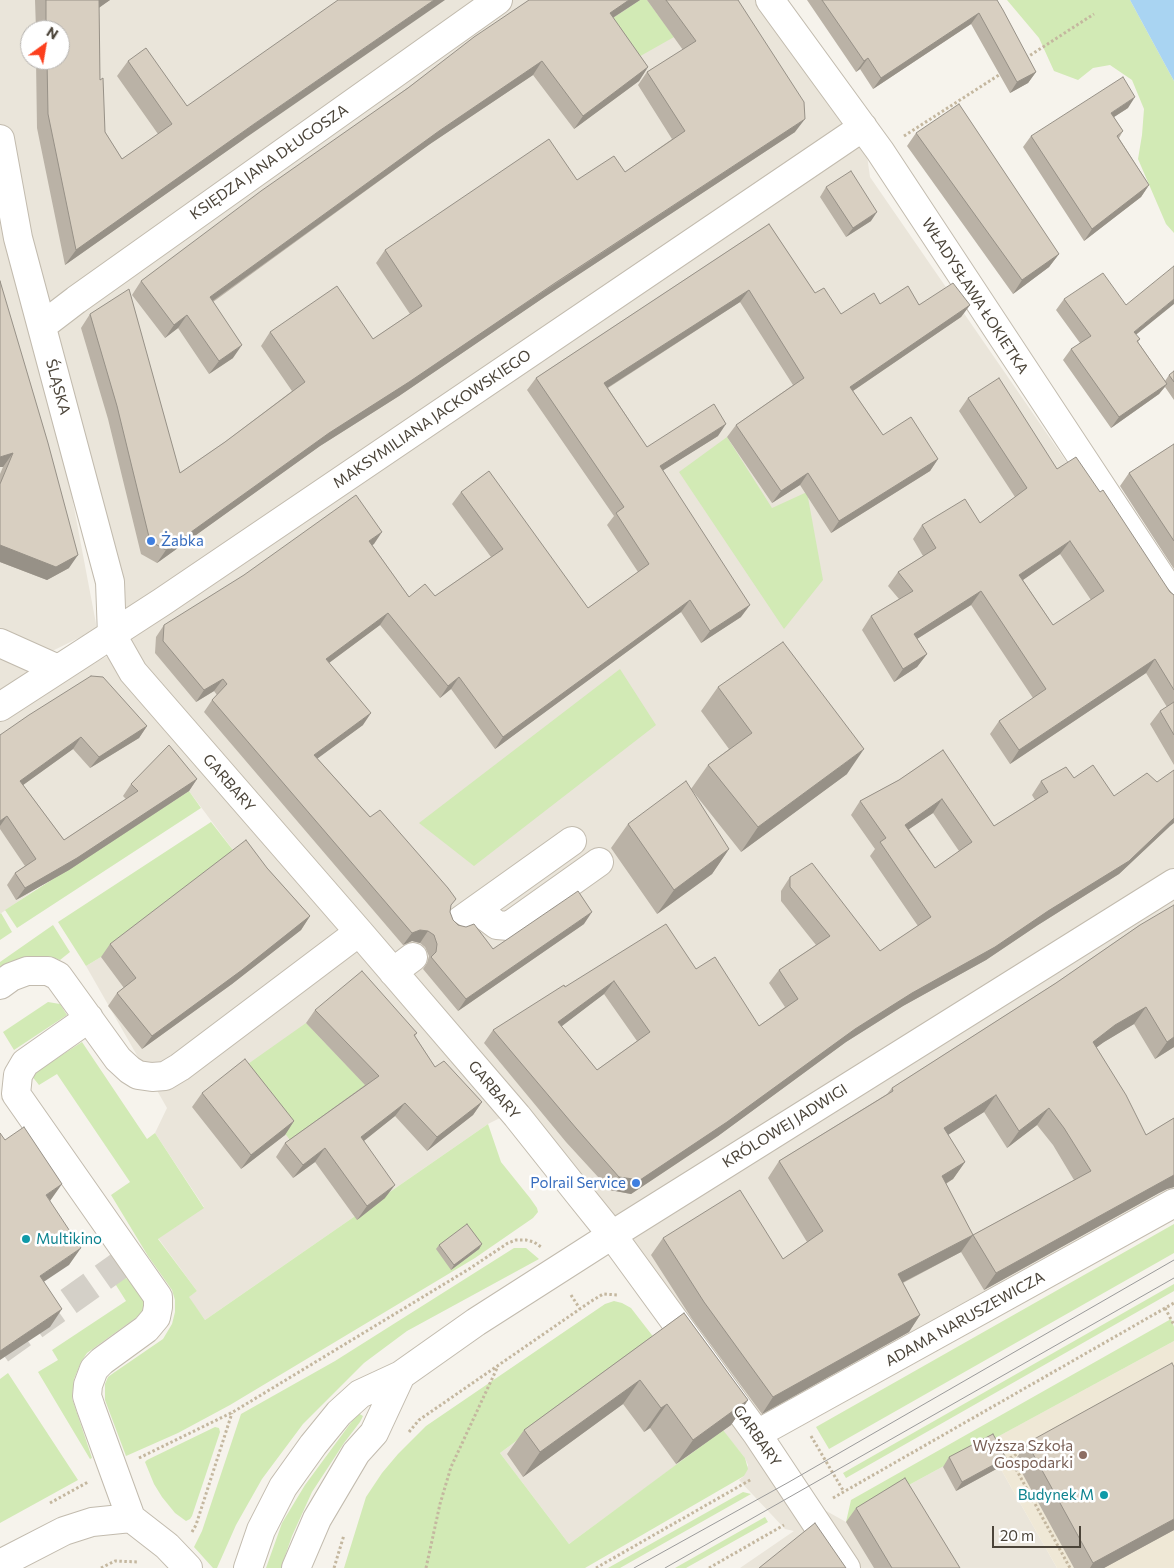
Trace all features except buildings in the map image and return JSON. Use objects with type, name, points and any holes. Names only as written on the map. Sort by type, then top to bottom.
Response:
[{"type":"street","name":"KSIĘDZA JANA DŁUGOSZA","points":[[42,326],[498,0]]},
{"type":"street","name":"WŁADYSŁAWA ŁOKIETKA","points":[[770,0],[880,151],[1174,597]]},
{"type":"street","name":"MAKSYMILIANA JACKOWSKIEGO","points":[[0,707],[112,635],[863,127]]},
{"type":"street","name":"ŚLĄSKA","points":[[0,139],[9,240],[42,326],[110,582],[112,635]]},
{"type":"street","name":"GARBARY","points":[[112,635],[133,672],[359,932],[403,964],[517,1116],[612,1235],[756,1434],[846,1568]]},
{"type":"street","points":[[0,644],[58,669]]},
{"type":"street","points":[[572,841],[467,917],[497,926],[509,926],[599,862]]},
{"type":"street","name":"KRÓLOWEJ JADWIGI","points":[[248,1568],[261,1530],[283,1487],[312,1444],[338,1413],[360,1394],[401,1375],[476,1322],[612,1235],[1174,883]]},
{"type":"street","points":[[6,981],[27,971],[48,970],[58,976],[118,1059],[130,1070],[138,1075],[165,1076],[180,1067],[359,932]]},
{"type":"street","points":[[90,1018],[25,1063],[18,1075],[16,1094],[158,1297],[156,1317],[146,1330],[102,1361],[94,1370],[88,1385],[87,1396],[131,1518],[167,1546],[188,1568]]},
{"type":"street","name":"ADAMA NARUSZEWICZA","points":[[756,1434],[1174,1203]]},
{"type":"street","name":"KRÓLOWEJ JADWIGI","points":[[296,1568],[317,1519],[356,1453],[374,1433],[401,1375]]},
{"type":"street","points":[[0,1564],[64,1531],[92,1522],[131,1518]]},
{"type":"path","points":[[1020,62],[1094,14]]},
{"type":"path","points":[[880,151],[1004,72]]},
{"type":"path","points":[[48,1504],[99,1476],[114,1471],[233,1412],[469,1269],[508,1242],[516,1240],[534,1242],[544,1250],[580,1309]]},
{"type":"path","points":[[408,1433],[420,1420],[603,1294],[616,1294],[627,1297],[635,1305],[653,1291]]},
{"type":"path","points":[[709,1568],[1174,1303]]},
{"type":"path","points":[[1165,1308],[1174,1325]]},
{"type":"path","points":[[426,1568],[440,1504],[451,1467],[498,1365]]},
{"type":"path","points":[[186,1530],[191,1535],[196,1525],[233,1412]]},
{"type":"path","points":[[797,1412],[844,1492]]},
{"type":"path","points":[[1027,1448],[1010,1458],[1070,1568]]},
{"type":"path","points":[[596,1568],[756,1477]]},
{"type":"path","points":[[781,1519],[784,1525]]},
{"type":"path","points":[[334,1568],[345,1533]]},
{"type":"path","points":[[100,1568],[115,1561],[135,1560],[144,1564]]},
{"type":"shaded area","points":[[0,0],[770,0],[863,127],[870,177],[1174,618],[1174,1203],[764,1430],[517,1117],[500,1118],[488,1124],[205,1320],[188,1297],[197,1291],[158,1238],[204,1207],[155,1133],[167,1108],[86,966],[101,957],[236,854],[189,791],[0,914],[0,656],[58,680],[112,654],[112,635],[33,291],[97,629],[44,655],[0,637]]},
{"type":"shaded area","points":[[669,1327],[796,1494],[846,1522],[896,1492],[986,1443],[1057,1568],[740,1568],[794,1531],[785,1529],[739,1480],[744,1476],[748,1465],[745,1458],[723,1431],[569,1544],[500,1453],[649,1344]]},
{"type":"shaded area","name":"Wyższa Szkoła Gospodarki","points":[[1174,1341],[1174,1568],[1057,1568],[986,1443]]},
{"type":"green space","points":[[640,0],[647,0],[674,37],[628,63],[601,26]]},
{"type":"green space","points":[[1007,0],[1130,0],[1174,81],[1174,233],[1166,224],[1138,159],[1144,109],[1132,80],[1110,65],[1093,68],[1078,80],[1054,71],[1039,38]]},
{"type":"green space","points":[[727,437],[772,508],[807,492],[823,580],[784,629],[679,472]]},
{"type":"green space","points":[[620,669],[656,725],[474,866],[419,823]]},
{"type":"green space","points":[[189,791],[201,808],[17,928],[5,910]]},
{"type":"green space","points":[[211,822],[236,854],[101,957],[86,966],[58,922]]},
{"type":"green space","points":[[0,914],[12,932],[0,940]]},
{"type":"green space","points":[[53,925],[70,952],[60,960],[51,957],[39,957],[0,968],[0,962]]},
{"type":"green space","points":[[48,1002],[60,1004],[67,1015],[14,1050],[3,1032]]},
{"type":"green space","points":[[306,1023],[369,1089],[293,1144],[238,1071]]},
{"type":"green space","points":[[82,1042],[147,1139],[155,1133],[204,1208],[158,1239],[197,1291],[189,1297],[205,1320],[488,1124],[501,1162],[530,1198],[538,1212],[533,1218],[475,1258],[230,1405],[178,1433],[126,1456],[105,1400],[105,1384],[108,1377],[163,1339],[172,1324],[175,1300],[172,1290],[148,1256],[111,1195],[130,1182],[57,1074],[39,1085],[31,1075]]},
{"type":"green space","points":[[1174,1224],[1174,1253],[829,1449],[816,1427]]},
{"type":"green space","points":[[514,1248],[526,1248],[539,1259],[407,1331],[364,1363],[303,1424],[262,1479],[236,1525],[217,1568],[213,1568],[194,1547],[202,1531],[241,1414],[335,1361]]},
{"type":"green space","points":[[125,1278],[130,1279],[149,1295],[144,1312],[87,1353],[74,1379],[72,1398],[92,1458],[90,1459],[38,1372],[58,1360],[52,1350],[126,1301],[114,1282]]},
{"type":"green space","points":[[1174,1284],[1174,1291],[846,1478],[843,1473]]},
{"type":"green space","points":[[614,1301],[631,1308],[655,1339],[500,1453],[569,1544],[723,1430],[745,1458],[748,1469],[744,1476],[585,1568],[344,1568],[366,1497],[398,1454],[426,1426],[605,1304]]},
{"type":"green space","points":[[1171,1319],[1174,1327],[1174,1341],[896,1492],[846,1522],[851,1500]]},
{"type":"green space","points":[[8,1373],[78,1480],[0,1523],[0,1379]]},
{"type":"green space","points":[[358,1413],[363,1416],[360,1422],[312,1492],[292,1536],[281,1568],[266,1568],[282,1523],[305,1485]]},
{"type":"green space","points":[[215,1427],[219,1428],[220,1432],[192,1516],[186,1521],[175,1513],[162,1497],[154,1484],[145,1462]]},
{"type":"green space","points":[[743,1492],[751,1494],[620,1568],[608,1568]]},
{"type":"green space","points":[[765,1517],[768,1522],[686,1568],[675,1568]]},
{"type":"water","points":[[1130,0],[1174,0],[1174,81]]},
{"type":"tunnel","points":[[0,1350],[130,1258]]},
{"type":"tram line","points":[[634,1568],[789,1482],[1174,1260]]},
{"type":"tram line","points":[[665,1568],[1174,1278]]},
{"type":"place","name":"Żabka","points":[[151,541]]},
{"type":"place","name":"Polrail Service","points":[[636,1183]]},
{"type":"place","name":"Multikino","points":[[26,1239]]},
{"type":"place","name":"Wyższa Szkoła Gospodarki","points":[[1083,1455]]},
{"type":"place","name":"Budynek M","points":[[1104,1495]]}]
